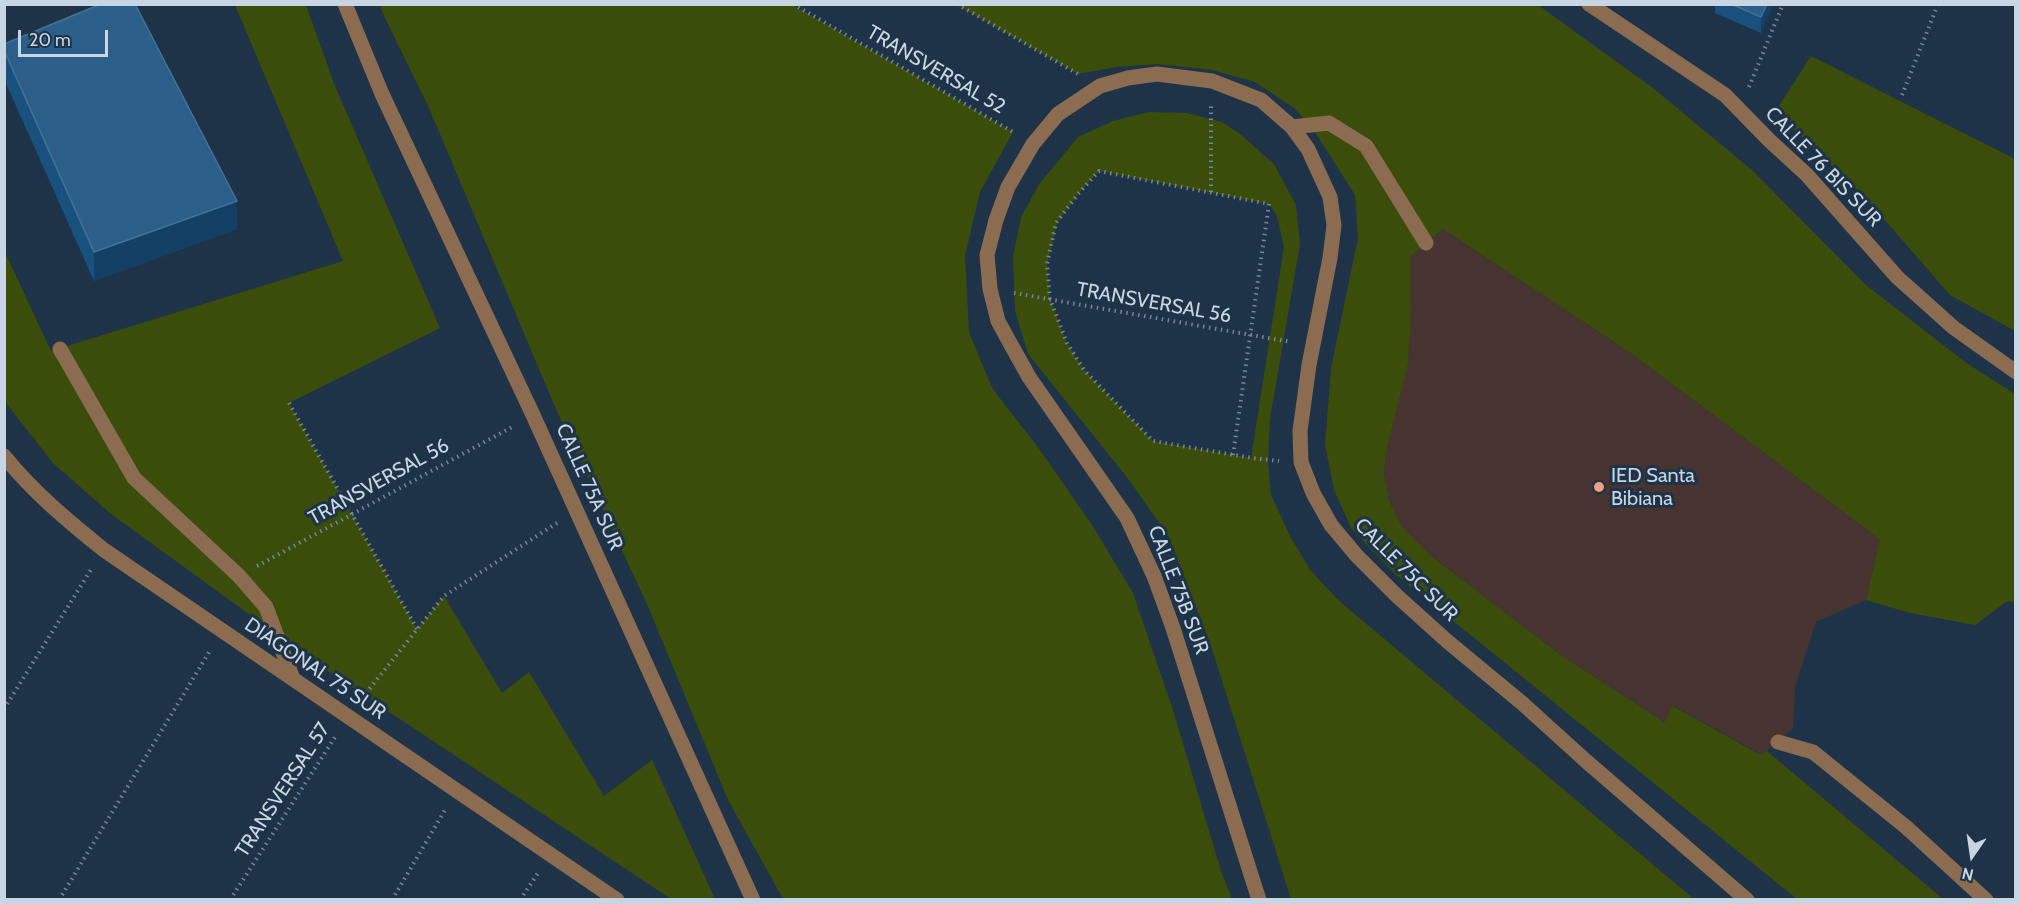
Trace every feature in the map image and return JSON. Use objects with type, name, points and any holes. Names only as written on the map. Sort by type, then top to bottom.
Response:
[{"type":"street","name":"CALLE 75A SUR","points":[[345,4],[382,94],[577,510],[753,900]]},
{"type":"street","name":"CALLE 76 BIS SUR","points":[[1589,4],[1725,95],[1807,175],[1897,277],[1954,328],[2016,372]]},
{"type":"street","name":"CALLE 75C SUR","points":[[1100,86],[1128,78],[1157,74],[1212,81],[1261,100],[1292,127],[1308,149],[1330,197],[1334,225],[1330,258],[1312,345],[1300,431],[1301,462],[1313,493],[1331,525],[1357,556],[1397,596],[1747,900]]},
{"type":"street","name":"CALLE 75B SUR","points":[[1100,86],[1058,114],[1033,144],[1008,187],[987,255],[990,289],[998,321],[1029,377],[1127,518],[1154,576],[1173,628],[1259,900]]},
{"type":"street","points":[[1292,127],[1329,123],[1366,146],[1426,243]]},
{"type":"street","points":[[60,349],[134,478],[239,576],[266,607],[293,679]]},
{"type":"street","name":"DIAGONAL 75 SUR","points":[[4,456],[52,508],[104,550],[616,900]]},
{"type":"street","points":[[1778,742],[1813,752],[1821,758],[1906,827],[1986,900]]},
{"type":"path","name":"TRANSVERSAL 52","points":[[794,4],[1033,144]]},
{"type":"path","points":[[957,4],[1100,86]]},
{"type":"path","points":[[1740,110],[1783,4]]},
{"type":"path","points":[[1902,95],[1938,4]]},
{"type":"path","points":[[1211,192],[1212,81]]},
{"type":"path","points":[[1233,455],[1269,204],[1099,171],[1056,223],[1047,264],[1050,299],[1067,343],[1084,370],[1153,441],[1233,455],[1268,461],[1301,462]]},
{"type":"path","name":"TRANSVERSAL 56","points":[[990,289],[1312,345]]},
{"type":"path","points":[[289,403],[417,630]]},
{"type":"path","name":"TRANSVERSAL 56","points":[[239,576],[533,415]]},
{"type":"path","name":"TRANSVERSAL 57","points":[[230,900],[348,717],[444,596],[577,510]]},
{"type":"path","points":[[4,709],[104,550]]},
{"type":"path","points":[[58,900],[222,631]]},
{"type":"path","points":[[392,900],[456,790]]},
{"type":"path","points":[[520,900],[551,855]]},
{"type":"shaded area","name":"IED Santa Bibiana","points":[[1443,229],[1629,352],[1881,539],[1866,600],[1816,622],[1795,687],[1793,729],[1762,755],[1674,706],[1664,722],[1561,655],[1431,556],[1402,527],[1389,500],[1384,474],[1411,311],[1410,257]]},
{"type":"green space","points":[[235,5],[306,5],[335,86],[440,328],[289,403],[417,629],[444,596],[502,693],[529,672],[604,796],[652,760],[715,899],[671,899],[326,670],[111,514],[54,464],[5,402],[4,250],[51,351],[343,261]]},
{"type":"green space","points":[[380,5],[793,5],[1013,132],[980,192],[965,256],[969,332],[992,388],[1040,450],[1092,525],[1133,593],[1173,710],[1221,871],[1232,899],[783,899],[728,800],[647,604],[555,407],[429,108]]},
{"type":"green space","points":[[957,5],[1538,5],[1653,88],[1753,171],[1866,285],[1965,362],[2015,394],[2015,601],[2006,602],[1975,625],[1910,613],[1866,600],[1880,539],[1629,352],[1443,229],[1410,257],[1411,311],[1408,364],[1386,451],[1384,474],[1389,500],[1402,527],[1431,556],[1561,655],[1664,722],[1673,706],[1761,755],[1767,751],[1943,899],[1797,899],[1395,574],[1351,528],[1334,490],[1325,445],[1331,368],[1358,238],[1355,195],[1313,129],[1294,108],[1255,82],[1212,70],[1157,64],[1116,67],[1078,74]]},
{"type":"green space","points":[[1811,56],[2015,159],[2015,331],[1950,295],[1864,196],[1775,112]]},
{"type":"green space","points":[[1149,112],[1187,113],[1222,122],[1239,133],[1274,164],[1296,205],[1300,244],[1270,419],[1268,461],[1271,495],[1291,538],[1311,571],[1338,600],[1694,899],[1291,899],[1211,646],[1168,535],[1126,476],[1028,354],[1015,311],[1013,257],[1021,217],[1040,183],[1078,137],[1113,121]],"holes":[[[1099,171],[1269,204],[1277,216],[1284,247],[1251,458],[1153,441],[1084,370],[1067,343],[1050,299],[1047,264],[1057,223],[1078,194]]]},
{"type":"building","points":[[101,4],[135,4],[237,201],[94,252],[4,50],[4,44]]},
{"type":"building","points":[[1731,4],[1767,4],[1761,17]]},
{"type":"place","name":"IED Santa Bibiana","points":[[1599,487]]}]
